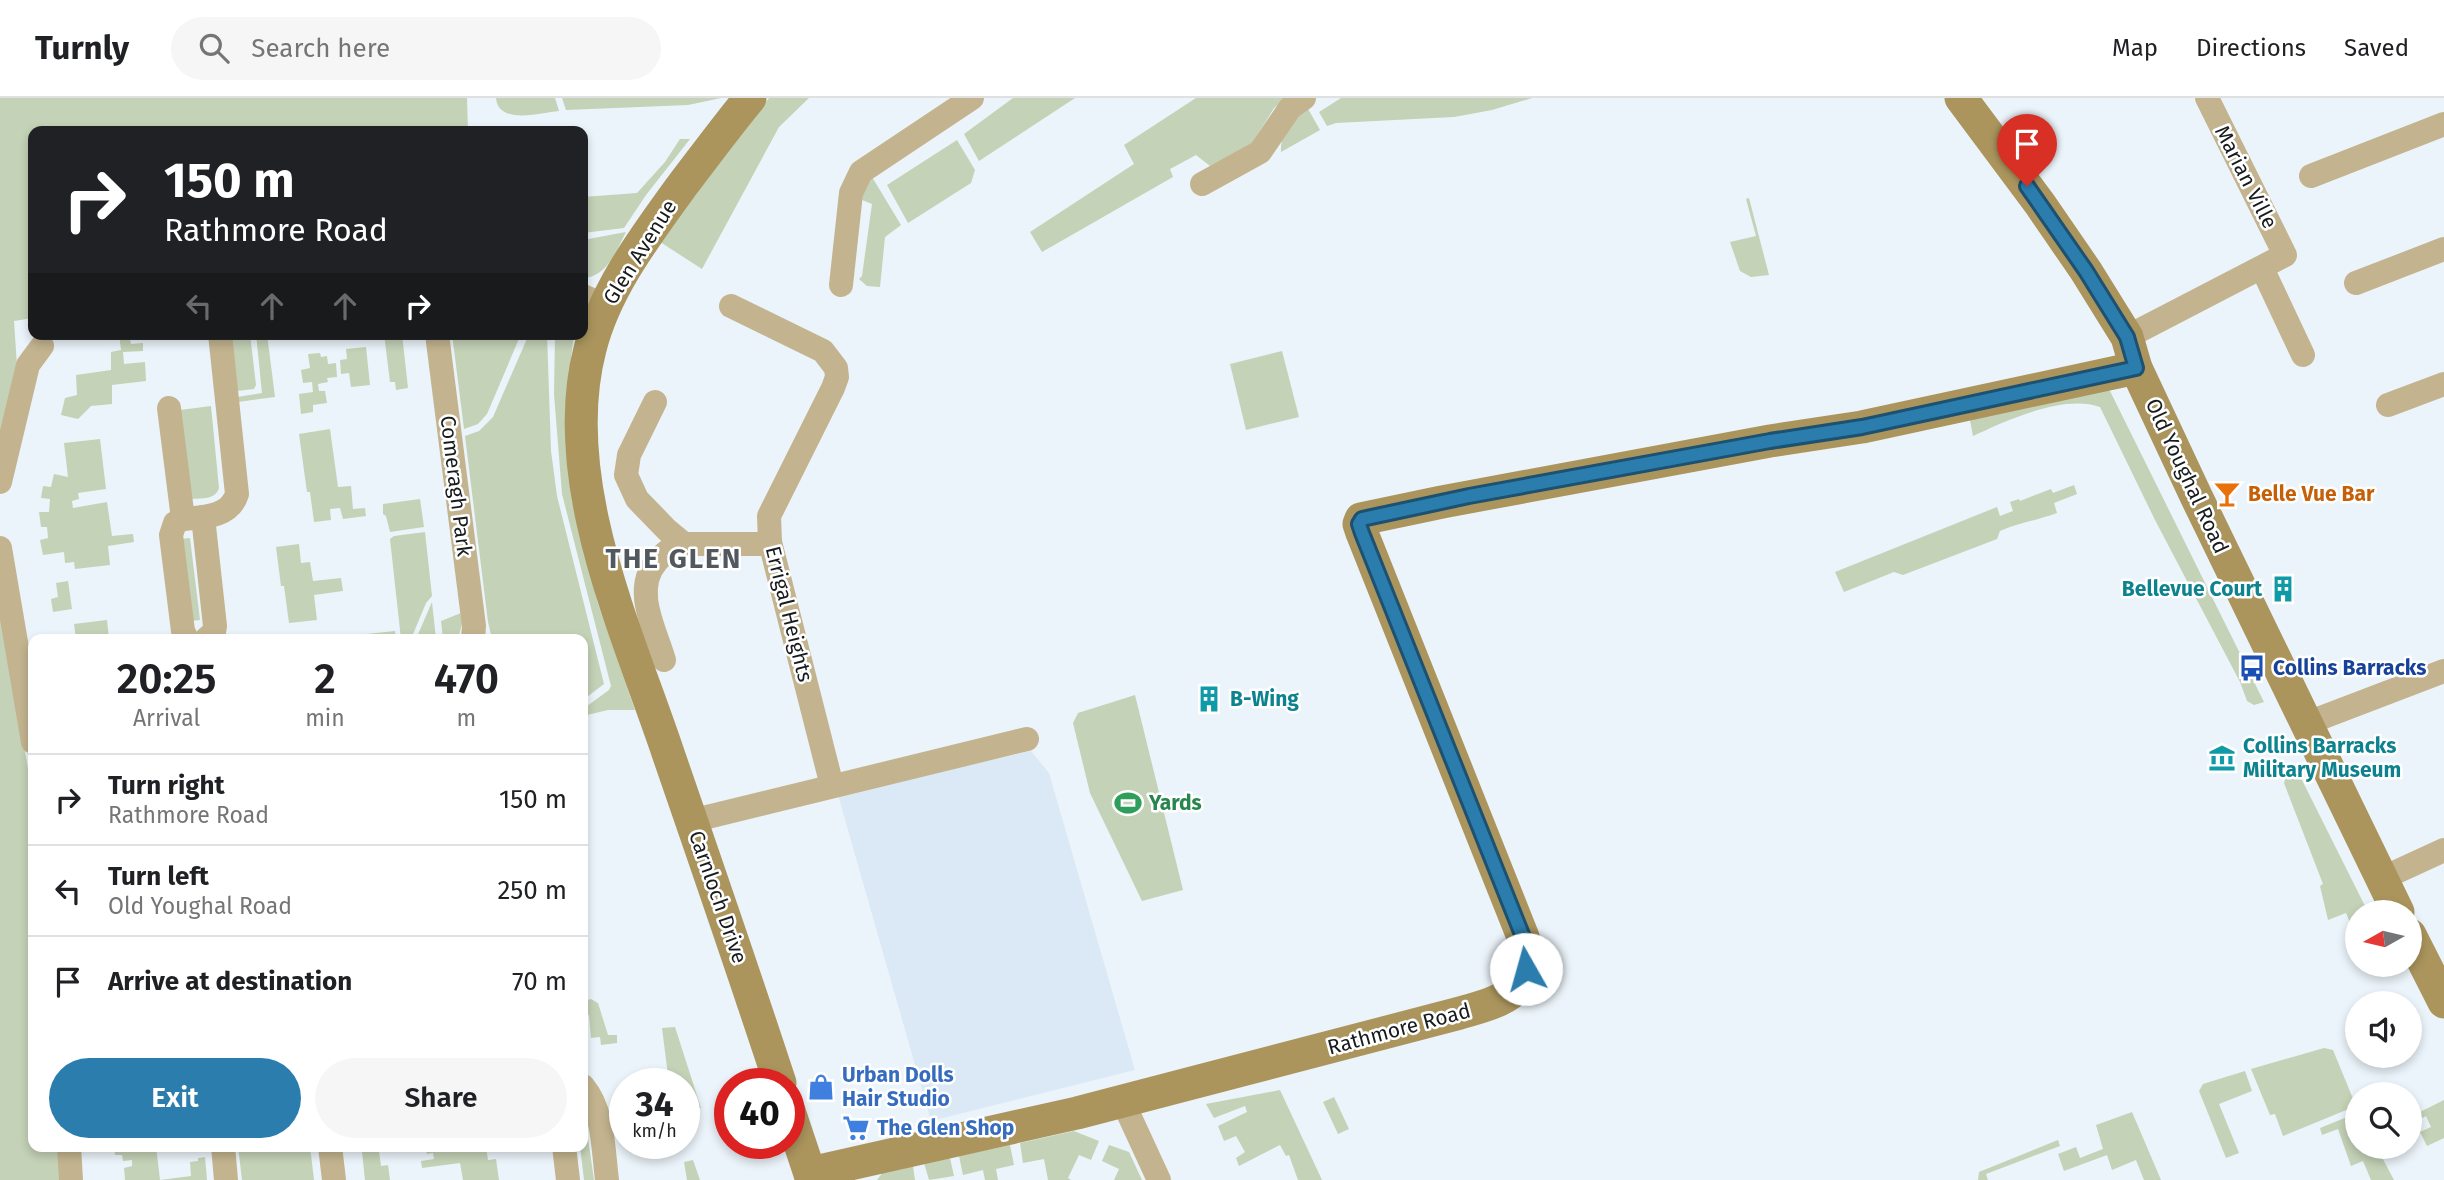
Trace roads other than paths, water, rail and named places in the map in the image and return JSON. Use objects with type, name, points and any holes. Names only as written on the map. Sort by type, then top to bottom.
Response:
[{"type":"street","name":"Glen Avenue","points":[[654,711],[605,572],[583,467],[581,433],[585,371],[594,301],[750,98]]},
{"type":"street","points":[[841,285],[851,193],[861,173],[972,98]]},
{"type":"street","points":[[1202,184],[1260,152],[1290,108],[1304,98]]},
{"type":"street","name":"Marian Ville","points":[[2207,98],[2285,255],[2262,268]]},
{"type":"street","name":"Old Youghal Road","points":[[1965,99],[2086,271],[2132,352],[2305,724],[2392,900]]},
{"type":"street","points":[[2311,176],[2444,124]]},
{"type":"street","points":[[2356,283],[2444,249]]},
{"type":"street","points":[[2132,352],[2262,268],[2304,355]]},
{"type":"street","name":"Errigal Heights","points":[[731,306],[823,351],[836,368],[837,376],[769,516],[770,542],[832,786]]},
{"type":"street","points":[[184,634],[171,535],[175,523],[220,513],[234,503],[237,494],[221,340]]},
{"type":"street","name":"Comeragh Park","points":[[438,340],[473,634]]},
{"type":"street","points":[[0,482],[28,365],[42,346]]},
{"type":"street","name":"Rathmore Road","points":[[1122,1101],[1490,1004],[1515,991],[1523,981],[1528,953],[1523,937],[1362,533],[1359,524],[1362,519],[1469,496],[1770,441],[1862,427],[2132,352]]},
{"type":"street","points":[[2388,405],[2444,384]]},
{"type":"street","points":[[655,402],[629,456],[626,475],[637,499],[684,544]]},
{"type":"street","points":[[169,408],[215,626],[212,634]]},
{"type":"street","points":[[664,660],[644,595],[646,580],[652,567],[669,549],[684,544],[770,542]]},
{"type":"street","points":[[0,548],[28,714]]},
{"type":"street","points":[[2305,724],[2444,671]]},
{"type":"street","name":"Carnloch Drive","points":[[654,711],[775,1068]]},
{"type":"street","points":[[691,821],[1027,739]]},
{"type":"street","points":[[2381,878],[2444,850]]},
{"type":"street","points":[[2422,959],[2444,1002]]},
{"type":"street","points":[[588,1092],[593,1097],[598,1114],[607,1180]]},
{"type":"street","points":[[805,1158],[811,1176],[1122,1101],[1159,1180]]},
{"type":"street","points":[[70,1152],[72,1180]]},
{"type":"street","points":[[224,1152],[226,1180]]},
{"type":"street","points":[[332,1152],[334,1180]]},
{"type":"street","points":[[565,1152],[568,1180]]},
{"type":"place","name":"Belle Vue Bar","points":[[2227,494]]},
{"type":"place","name":"Bellevue Court","points":[[2283,589]]},
{"type":"place","name":"Collins Barracks","points":[[2252,668]]},
{"type":"place","name":"B-Wing","points":[[1209,699]]},
{"type":"place","name":"Collins Barracks Military Museum","points":[[2222,758]]},
{"type":"place","name":"Yards","points":[[1128,803]]},
{"type":"place","name":"Urban Dolls Hair Studio","points":[[821,1087]]},
{"type":"place","name":"The Glen Shop","points":[[856,1128]]},
{"type":"district","name":"THE GLEN","points":[[674,558]]}]
